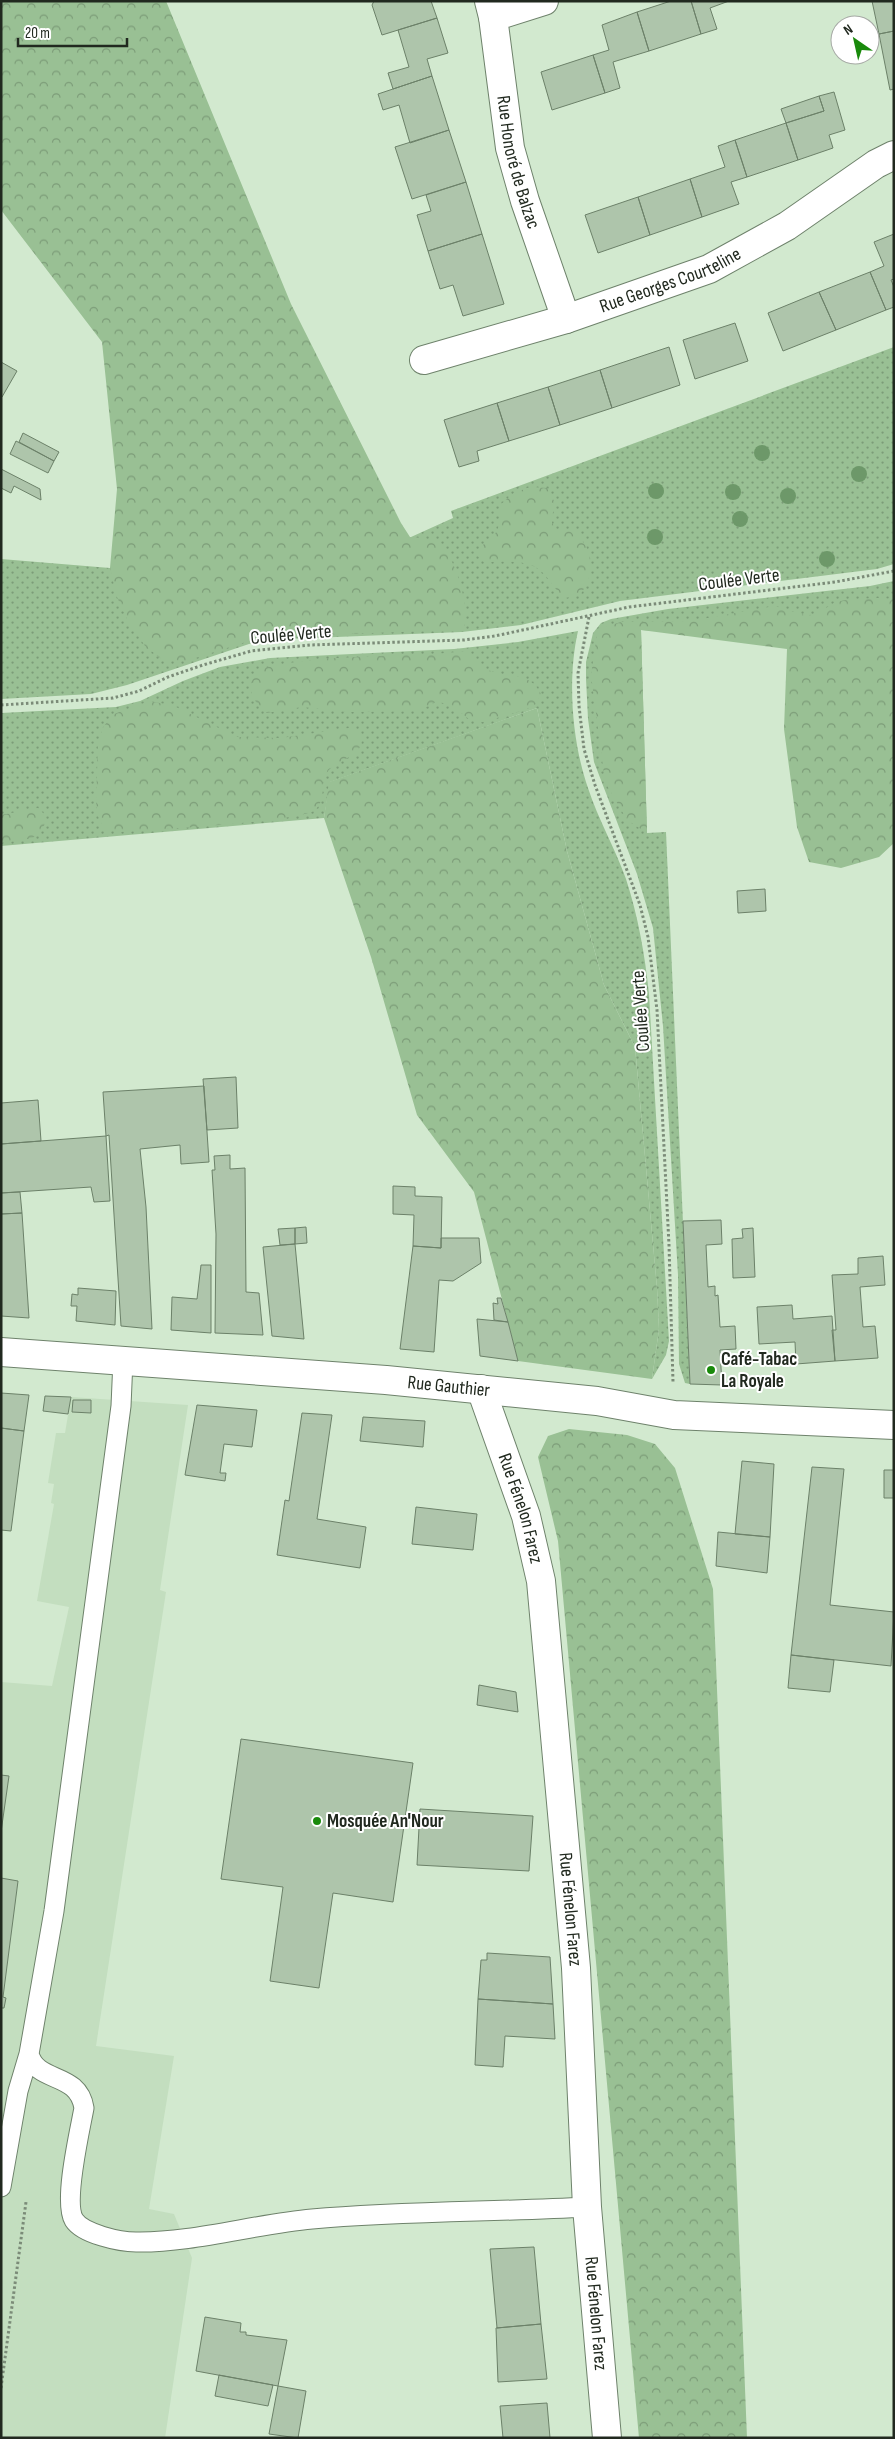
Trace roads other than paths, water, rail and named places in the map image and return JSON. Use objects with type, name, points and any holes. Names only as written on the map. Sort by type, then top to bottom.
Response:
[{"type":"street","points":[[491,9],[544,1]]},
{"type":"street","name":"Rue Honoré de Balzac","points":[[491,9],[510,148],[525,201],[566,319]]},
{"type":"street","name":"Rue Georges Courteline","points":[[424,360],[566,319],[678,281],[736,256],[787,226],[876,164],[894,155]]},
{"type":"street","name":"Rue Gauthier","points":[[1,1352],[123,1360],[481,1390],[597,1402],[674,1415],[894,1426]]},
{"type":"street","name":"Rue Fénelon Farez","points":[[481,1390],[526,1516],[540,1581],[576,1968],[587,2207],[607,2438]]},
{"type":"lane","points":[[1,2187],[7,2121],[29,2054],[54,1912],[119,1422],[123,1360]]},
{"type":"lane","points":[[29,2054],[35,2067],[71,2084],[79,2091],[84,2108],[70,2196],[73,2219],[80,2226],[110,2239],[136,2242],[171,2240],[310,2219],[385,2214],[587,2207]]},
{"type":"place","name":"Café-Tabac La Royale","points":[[711,1370]]},
{"type":"place","name":"Mosquée An'Nour","points":[[317,1821]]}]
